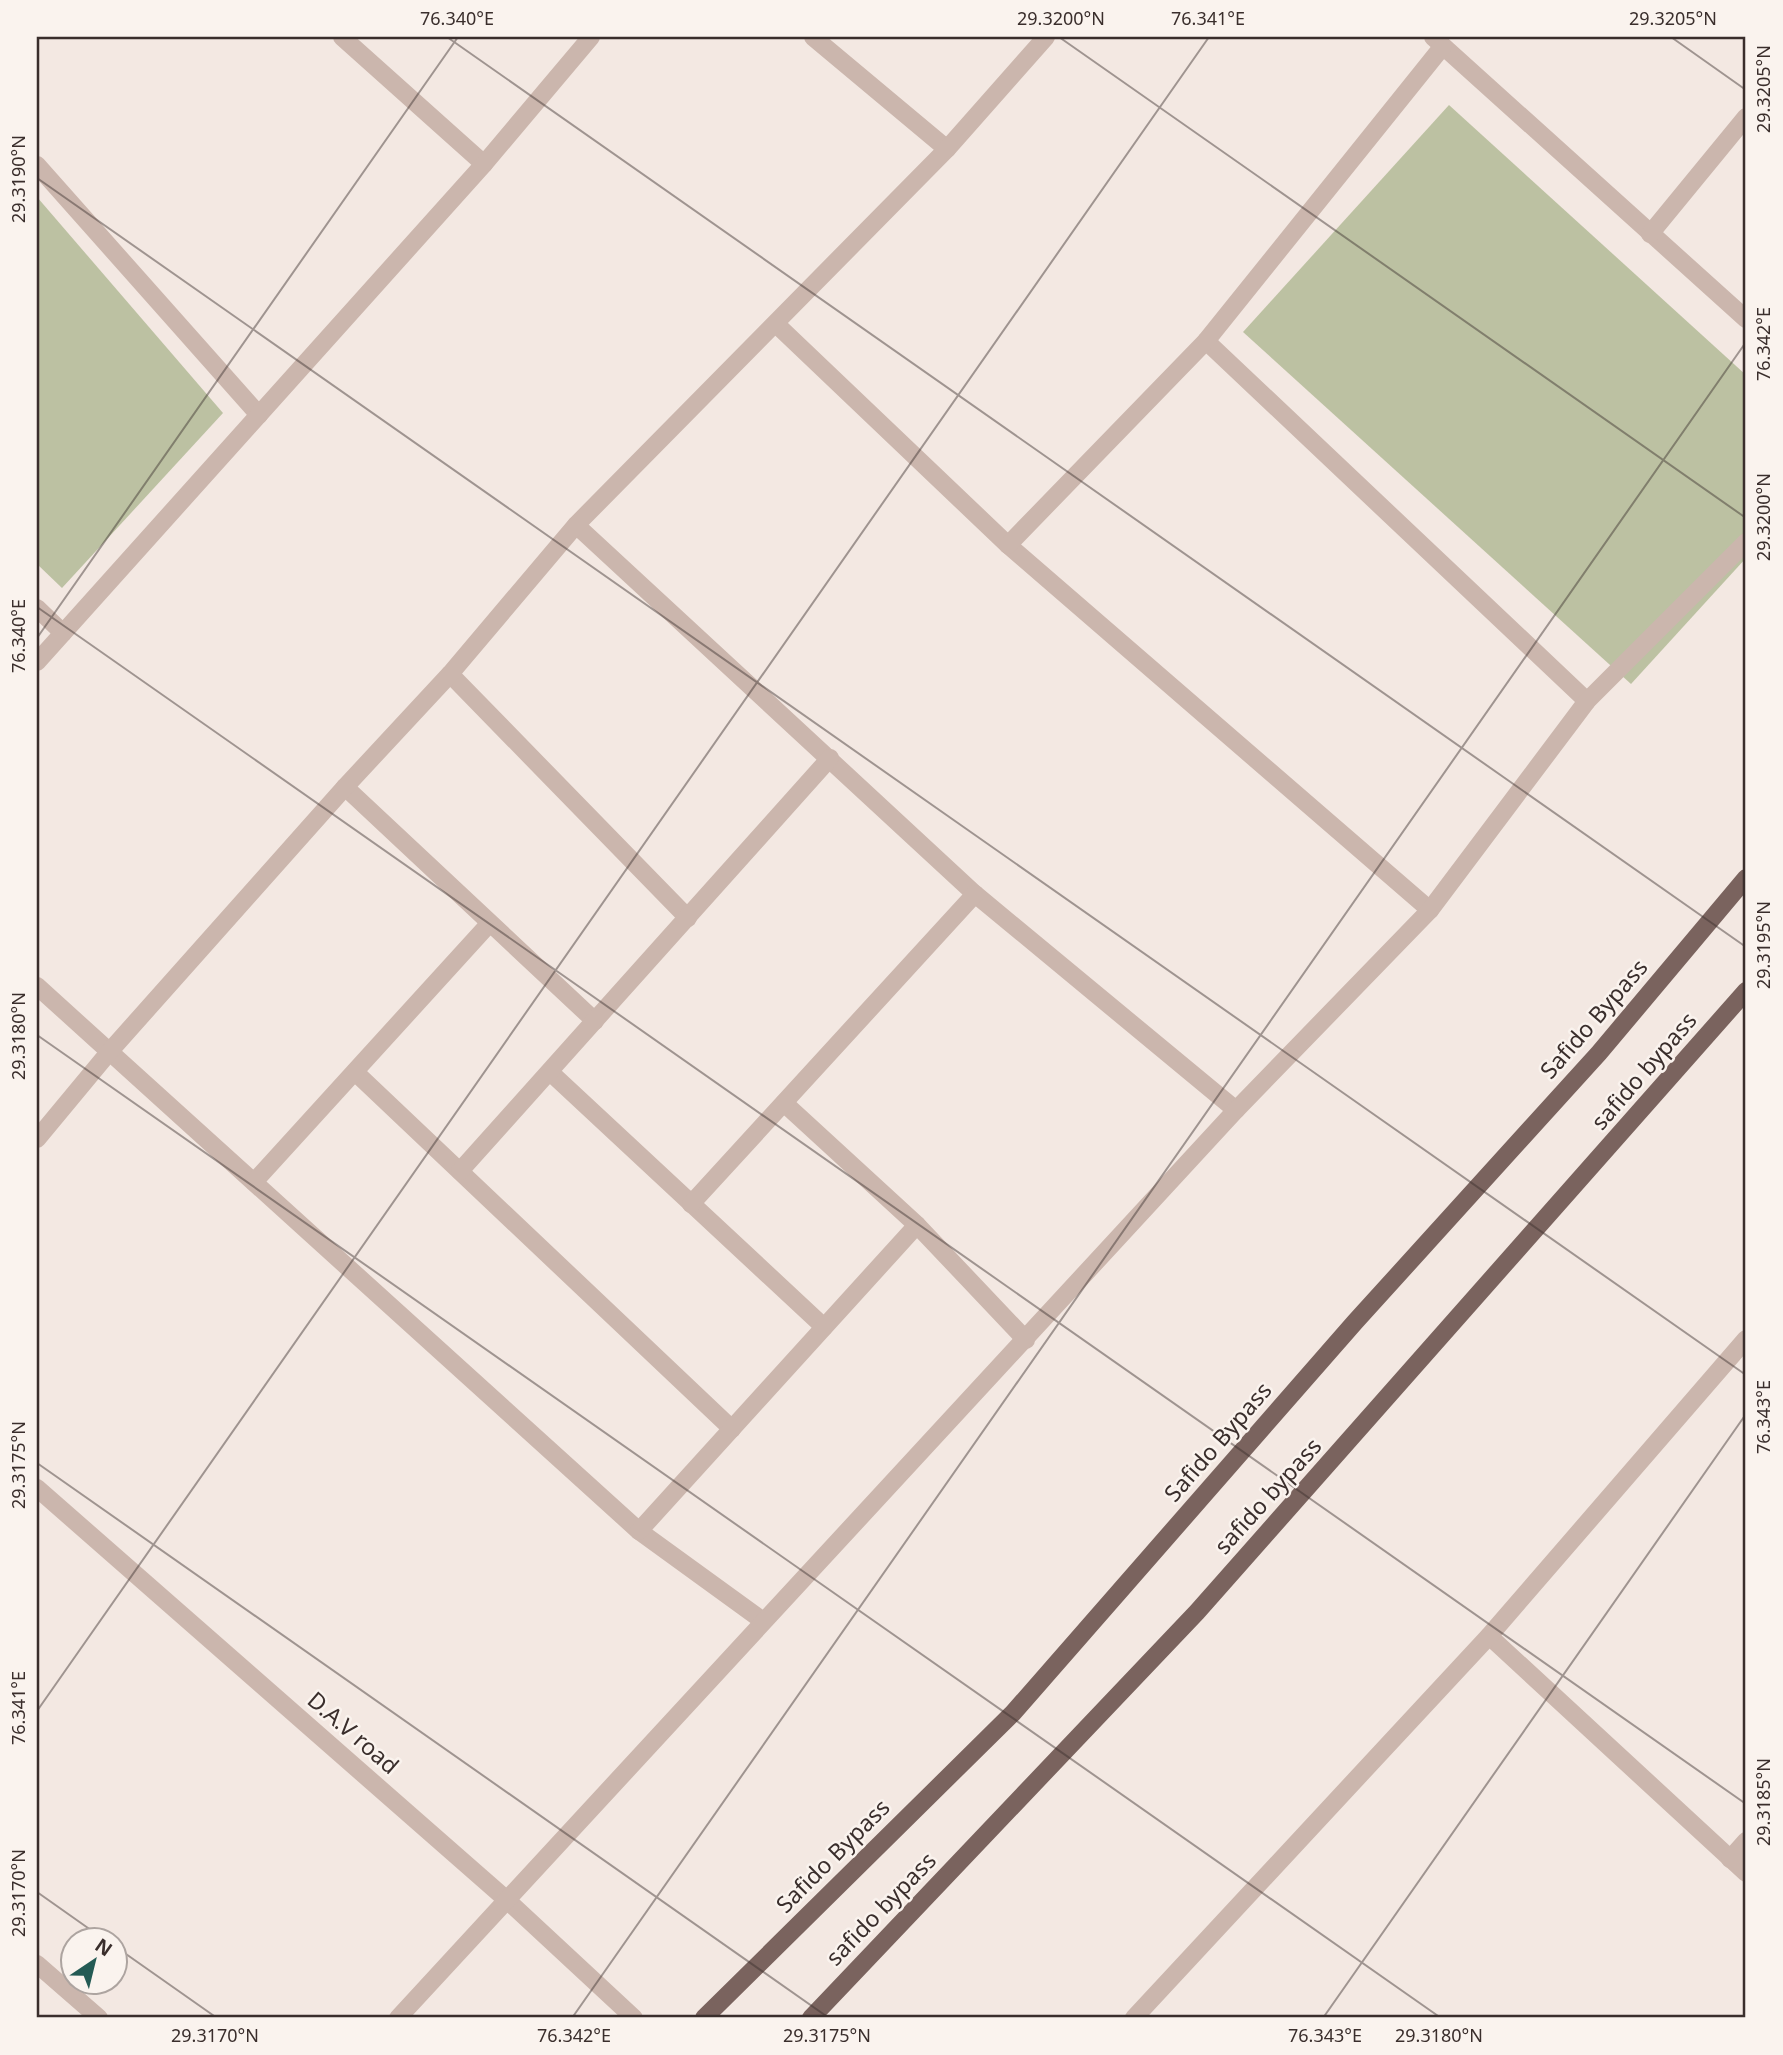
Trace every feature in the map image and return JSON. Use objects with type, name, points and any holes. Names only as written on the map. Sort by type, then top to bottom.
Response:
[{"type":"main road","name":"Safido Bypass","points":[[704,2018],[1013,1713],[1355,1322],[1599,1053],[1746,877]]},
{"type":"main road","name":"safido bypass","points":[[811,2018],[1197,1612],[1746,991]]},
{"type":"street","points":[[342,37],[484,164]]},
{"type":"street","points":[[37,662],[484,164],[591,37]]},
{"type":"street","points":[[813,37],[947,149]]},
{"type":"street","points":[[37,1139],[110,1051],[345,787],[450,674],[576,525],[947,149],[1046,37]]},
{"type":"street","points":[[1008,545],[1206,341],[1438,42],[1746,319]]},
{"type":"street","points":[[1650,234],[1746,117]]},
{"type":"street","points":[[37,166],[259,415]]},
{"type":"street","points":[[776,324],[1008,545],[1430,910]]},
{"type":"street","points":[[1206,341],[1587,701]]},
{"type":"street","points":[[576,525],[975,894],[1236,1110]]},
{"type":"street","points":[[398,2018],[1236,1110],[1430,910],[1587,701],[1746,542]]},
{"type":"street","points":[[37,608],[63,633]]},
{"type":"street","points":[[450,674],[688,918]]},
{"type":"street","points":[[460,1171],[830,758]]},
{"type":"street","points":[[345,787],[595,1021]]},
{"type":"street","points":[[691,1204],[975,894]]},
{"type":"street","points":[[254,1182],[489,924]]},
{"type":"street","points":[[37,986],[639,1531],[763,1621]]},
{"type":"street","points":[[355,1072],[732,1429]]},
{"type":"street","points":[[550,1072],[824,1328]]},
{"type":"street","points":[[784,1103],[917,1225],[1026,1340]]},
{"type":"street","points":[[639,1531],[917,1225]]},
{"type":"street","points":[[1134,2018],[1489,1636],[1746,1339]]},
{"type":"street","name":"D.A.V road","points":[[37,1488],[508,1901],[634,2018]]},
{"type":"street","points":[[1489,1636],[1746,1873]]},
{"type":"street","points":[[1730,1859],[1746,1841]]},
{"type":"street","points":[[37,1965],[99,2018]]},
{"type":"green space","points":[[1449,105],[1746,375],[1746,558],[1631,684],[1243,332]]},
{"type":"green space","points":[[37,197],[223,413],[62,588],[37,564]]}]
